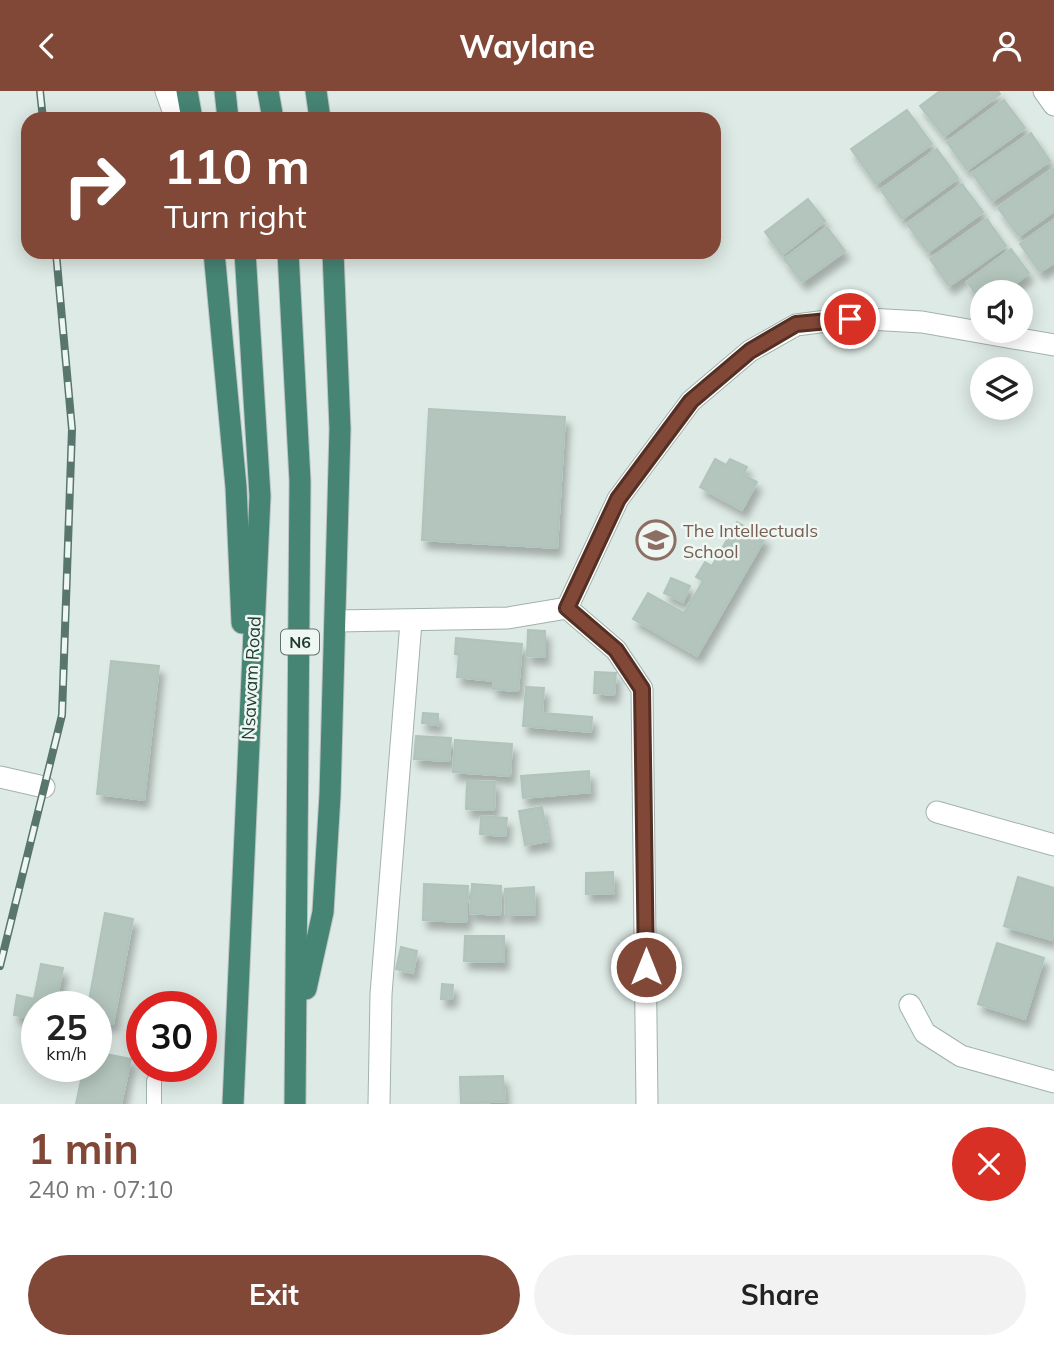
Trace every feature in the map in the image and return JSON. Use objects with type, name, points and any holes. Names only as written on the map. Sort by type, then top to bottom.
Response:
[{"type":"highway","points":[[187,91],[191,112]]},
{"type":"highway","points":[[225,91],[227,112]]},
{"type":"highway","points":[[268,91],[272,112]]},
{"type":"highway","points":[[316,91],[319,112]]},
{"type":"highway","points":[[215,259],[236,487],[247,764]]},
{"type":"highway","name":"Nsawam Road","points":[[233,1104],[260,496],[245,259]]},
{"type":"highway","name":"N6","points":[[288,259],[300,481],[295,1104]]},
{"type":"highway","points":[[297,1032],[323,912],[336,621],[340,429],[333,259]]},
{"type":"street","points":[[166,91],[174,112]]},
{"type":"street","points":[[1044,91],[1054,105]]},
{"type":"street","points":[[567,608],[618,499],[691,401],[750,351],[796,324],[850,319],[922,322],[1054,345]]},
{"type":"street","points":[[336,621],[411,622],[508,618],[567,608]]},
{"type":"street","points":[[567,608],[616,650],[642,689],[647,1104]]},
{"type":"street","points":[[379,1104],[384,940],[411,622]]},
{"type":"street","points":[[0,777],[44,787]]},
{"type":"street","points":[[937,811],[1054,845]]},
{"type":"street","points":[[910,1005],[925,1033],[961,1056],[1054,1083]]},
{"type":"lane","points":[[154,1082],[154,1104]]},
{"type":"building","points":[[940,91],[998,91],[1000,94],[944,136],[920,106]]},
{"type":"building","points":[[1004,100],[1025,128],[967,170],[947,142]]},
{"type":"building","points":[[907,110],[932,144],[876,184],[851,149]]},
{"type":"building","points":[[1031,133],[1050,161],[992,201],[972,173]]},
{"type":"building","points":[[937,149],[958,178],[902,219],[881,190]]},
{"type":"building","points":[[1054,168],[1054,211],[1019,236],[998,208]]},
{"type":"building","points":[[962,184],[983,212],[928,252],[907,224]]},
{"type":"building","points":[[808,199],[825,221],[782,255],[765,232]]},
{"type":"building","points":[[987,219],[1006,246],[949,286],[930,259]]},
{"type":"building","points":[[1054,220],[1054,263],[1040,272],[1020,244]]},
{"type":"building","points":[[827,227],[845,251],[802,282],[784,259]]},
{"type":"building","points":[[1011,249],[1029,273],[1020,280],[970,280],[970,286],[967,282]]},
{"type":"building","points":[[429,409],[565,417],[557,548],[422,540]]},
{"type":"building","points":[[715,459],[726,465],[730,459],[747,467],[743,475],[757,482],[742,510],[700,487]]},
{"type":"building","points":[[737,522],[765,538],[697,656],[633,619],[648,593],[684,613],[703,581],[696,577],[705,562],[712,566]]},
{"type":"building","points":[[671,578],[690,586],[683,602],[664,593]]},
{"type":"building","points":[[528,630],[545,631],[545,657],[527,656]]},
{"type":"building","points":[[456,638],[522,644],[518,691],[493,689],[494,681],[457,677],[459,655],[455,654]]},
{"type":"building","points":[[111,661],[159,666],[144,800],[97,794]]},
{"type":"building","points":[[595,672],[616,673],[614,695],[594,693]]},
{"type":"building","points":[[526,687],[544,688],[542,713],[592,717],[591,732],[523,726]]},
{"type":"building","points":[[423,713],[438,714],[438,725],[422,723]]},
{"type":"building","points":[[416,736],[451,738],[449,761],[414,759]]},
{"type":"building","points":[[455,740],[512,744],[510,776],[453,772]]},
{"type":"building","points":[[589,771],[590,792],[523,798],[521,776]]},
{"type":"building","points":[[467,781],[495,782],[494,810],[466,809]]},
{"type":"building","points":[[542,807],[548,841],[525,845],[519,811]]},
{"type":"building","points":[[481,816],[507,818],[505,836],[480,834]]},
{"type":"building","points":[[613,872],[614,893],[586,894],[586,873]]},
{"type":"building","points":[[1018,877],[1054,888],[1052,940],[1004,926]]},
{"type":"building","points":[[424,884],[468,886],[466,922],[423,920]]},
{"type":"building","points":[[472,884],[501,886],[500,915],[470,913]]},
{"type":"building","points":[[534,887],[535,914],[506,915],[505,889]]},
{"type":"building","points":[[105,913],[133,919],[113,1024],[112,991],[91,991]]},
{"type":"building","points":[[465,936],[504,936],[504,962],[464,961]]},
{"type":"building","points":[[997,943],[1044,958],[1025,1019],[978,1004]]},
{"type":"building","points":[[401,947],[417,951],[413,973],[396,969]]},
{"type":"building","points":[[41,964],[63,968],[58,991],[36,991]]},
{"type":"building","points":[[442,984],[453,985],[452,999],[441,999]]},
{"type":"building","points":[[17,995],[21,996],[21,1016],[14,1015]]},
{"type":"building","points":[[112,1055],[126,1058],[126,1082],[121,1104],[76,1104],[81,1082],[112,1082]]},
{"type":"building","points":[[503,1076],[505,1101],[461,1104],[460,1077]]},
{"type":"railway","points":[[40,91],[42,112]]},
{"type":"railway","points":[[0,966],[62,715],[72,429],[57,259]]},
{"type":"place","name":"The Intellectuals School","points":[[656,540]]},
{"type":"route","points":[[646,967],[642,689],[616,650],[567,608],[629,480],[691,401],[750,351],[796,324],[850,319]]}]
